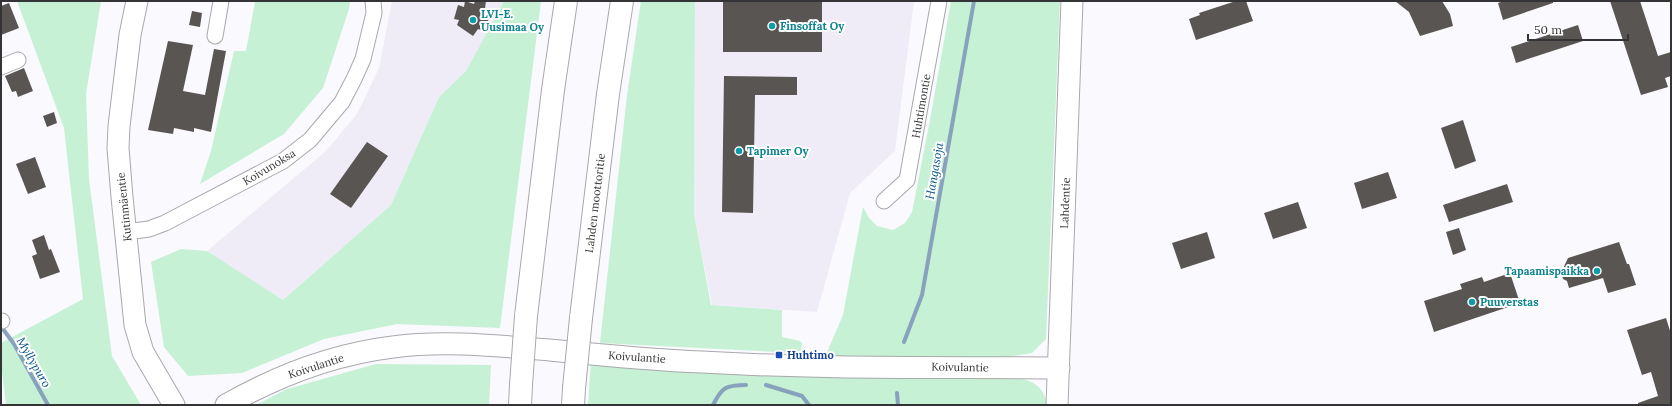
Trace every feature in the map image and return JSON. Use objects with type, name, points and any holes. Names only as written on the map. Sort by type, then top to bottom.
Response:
[{"type":"highway","points":[[520,395],[526,316],[553,90],[566,1]]},
{"type":"highway","name":"Lahden moottoritie","points":[[574,397],[581,318],[608,94],[622,1]]},
{"type":"street","name":"Kutinmäentie","points":[[137,1],[130,35],[119,126],[118,148],[135,325],[143,352],[174,405]]},
{"type":"street","points":[[215,36],[221,1]]},
{"type":"street","name":"Koivunoksa","points":[[126,232],[149,229],[165,223],[283,161],[310,140],[342,102],[363,59],[374,13],[373,1]]},
{"type":"street","name":"Huhtimontie","points":[[884,201],[907,180],[939,1]]},
{"type":"street","name":"Lahdentie","points":[[1057,405],[1072,1]]},
{"type":"street","points":[[1,67],[18,60]]},
{"type":"street","name":"Koivulantie","points":[[226,405],[278,379],[320,364],[359,353],[394,346],[492,345],[702,362],[808,366],[1059,368]]},
{"type":"shaded area","points":[[392,1],[504,1],[466,71],[439,97],[391,205],[283,300],[207,251],[326,151],[357,114],[379,68]]},
{"type":"shaded area","points":[[695,1],[914,1],[895,151],[850,193],[817,312],[712,305],[694,214]]},
{"type":"green space","points":[[17,1],[101,1],[86,94],[89,179],[112,356],[141,405],[6,405],[1,364],[1,343],[83,299],[64,128]]},
{"type":"green space","points":[[350,1],[349,9],[323,88],[284,134],[200,184],[211,151],[234,51],[246,51],[255,2]]},
{"type":"green space","points":[[504,1],[541,1],[500,328],[397,324],[324,339],[242,373],[188,376],[164,347],[151,262],[181,249],[207,251],[283,300],[391,205],[439,97],[466,71]]},
{"type":"green space","points":[[641,1],[695,1],[694,214],[711,305],[782,310],[782,337],[800,341],[802,343],[801,350],[796,353],[600,343],[627,95]]},
{"type":"green space","points":[[951,1],[1060,1],[1046,339],[1032,353],[1006,357],[825,357],[843,315],[863,207],[869,218],[877,226],[893,230],[905,223],[912,212]]},
{"type":"green space","points":[[591,360],[1008,377],[1034,383],[1042,391],[1047,405],[588,405]]},
{"type":"green space","points":[[376,364],[491,365],[489,405],[256,405],[287,389]]},
{"type":"building","name":"LVI-E. Uusimaa Oy","points":[[465,1],[474,4],[475,1],[486,1],[484,16],[489,18],[484,31],[478,29],[473,36],[457,25],[459,20],[454,19],[458,5],[464,7]]},
{"type":"building","name":"Finsoffat Oy","points":[[723,1],[822,1],[822,52],[723,52]]},
{"type":"building","points":[[1236,1],[1246,1],[1253,21],[1196,40],[1189,19],[1200,15],[1199,13]]},
{"type":"building","points":[[1395,1],[1442,1],[1450,14],[1453,26],[1420,36],[1409,12]]},
{"type":"building","points":[[1504,1],[1553,1],[1553,3],[1503,20],[1498,3]]},
{"type":"building","points":[[1610,1],[1640,1],[1658,56],[1671,52],[1671,76],[1665,78],[1668,87],[1641,95]]},
{"type":"building","points":[[9,3],[19,28],[1,35],[1,6]]},
{"type":"building","points":[[192,11],[202,13],[200,27],[189,25]]},
{"type":"building","points":[[1578,25],[1583,41],[1516,63],[1511,47]]},
{"type":"building","points":[[168,41],[193,45],[183,91],[205,95],[214,49],[226,51],[211,132],[194,128],[194,132],[174,128],[173,134],[148,130]]},
{"type":"building","points":[[24,68],[33,91],[18,97],[16,91],[12,92],[5,76]]},
{"type":"building","name":"Tapimer Oy","points":[[724,76],[797,77],[797,95],[755,95],[753,213],[722,212]]},
{"type":"building","points":[[54,112],[57,123],[47,127],[43,116]]},
{"type":"building","points":[[1463,120],[1476,161],[1455,169],[1441,128]]},
{"type":"building","points":[[367,142],[388,156],[351,208],[330,194]]},
{"type":"building","points":[[35,157],[46,187],[28,194],[16,164]]},
{"type":"building","points":[[1388,172],[1397,198],[1362,209],[1354,183]]},
{"type":"building","points":[[1507,184],[1513,202],[1449,222],[1443,205]]},
{"type":"building","points":[[1298,202],[1307,228],[1273,239],[1264,213]]},
{"type":"building","points":[[1459,228],[1466,250],[1453,255],[1446,232]]},
{"type":"building","points":[[1207,232],[1215,258],[1181,269],[1172,243]]},
{"type":"building","points":[[44,235],[49,250],[51,249],[60,272],[40,279],[32,256],[37,254],[32,240]]},
{"type":"building","name":"Tapaamispaikka","points":[[1619,242],[1627,264],[1629,264],[1636,285],[1608,293],[1603,278],[1569,288],[1567,281],[1563,279],[1561,273],[1568,258]]},
{"type":"building","name":"Puuverstas","points":[[1510,273],[1520,303],[1434,332],[1424,301],[1462,289],[1460,284],[1482,277],[1484,282]]},
{"type":"building","points":[[1666,318],[1671,334],[1671,405],[1638,405],[1638,403],[1658,396],[1651,372],[1642,375],[1627,330]]},
{"type":"waterway","name":"Hangasoja","points":[[904,342],[922,295],[974,1]]},
{"type":"waterway","name":"Myllypuro","points":[[3,329],[14,344],[48,405]]},
{"type":"waterway","points":[[713,405],[719,394],[725,388],[746,385]]},
{"type":"waterway","points":[[766,385],[802,396],[809,405]]},
{"type":"waterway","name":"Hangasoja","points":[[897,393],[898,405]]},
{"type":"place","name":"LVI-E. Uusimaa Oy","points":[[473,20]]},
{"type":"place","name":"Finsoffat Oy","points":[[772,26]]},
{"type":"place","name":"Tapimer Oy","points":[[739,151]]},
{"type":"place","name":"Tapaamispaikka","points":[[1597,271]]},
{"type":"place","name":"Puuverstas","points":[[1472,302]]},
{"type":"place","name":"Huhtimo","points":[[779,355]]}]
